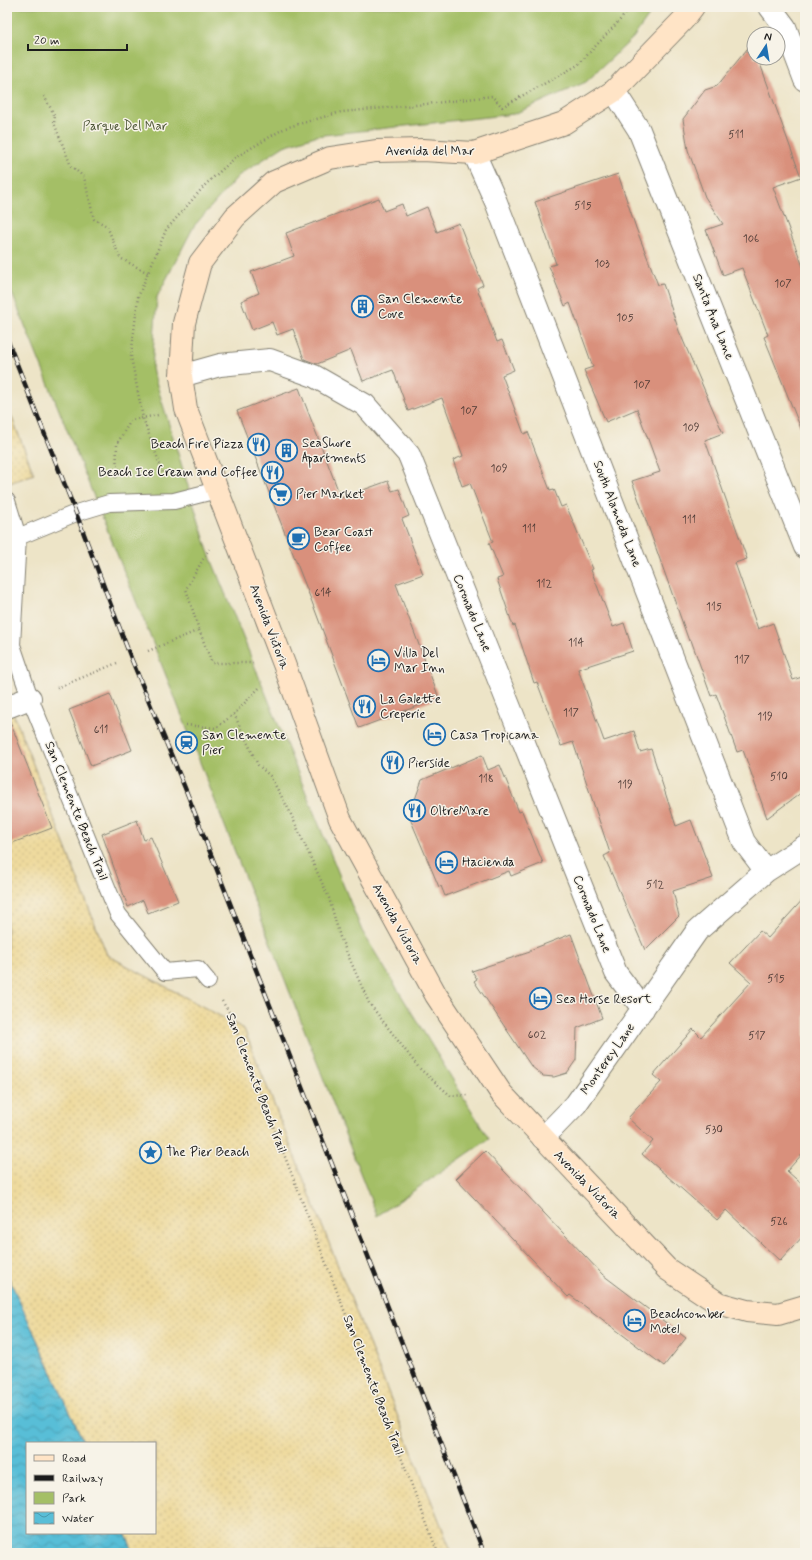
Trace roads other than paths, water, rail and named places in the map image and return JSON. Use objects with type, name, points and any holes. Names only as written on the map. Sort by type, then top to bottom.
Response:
[{"type":"main road","name":"Avenida del Mar","points":[[181,376],[184,323],[200,263],[234,217],[274,182],[330,158],[376,151],[423,150],[474,153],[564,123],[614,91],[684,20],[693,7]]},
{"type":"main road","name":"Avenida Victoria","points":[[181,376],[186,409],[284,664],[340,819],[436,995],[501,1093],[667,1269],[718,1303],[747,1311],[778,1314],[805,1306]]},
{"type":"street","points":[[770,7],[785,27],[805,80]]},
{"type":"street","name":"Santa Ana Lane","points":[[614,91],[639,130],[804,543]]},
{"type":"street","name":"South Alameda Lane","points":[[474,153],[496,202],[744,842],[766,871]]},
{"type":"street","name":"Coronado Lane","points":[[181,376],[220,365],[270,360],[314,376],[365,405],[410,455],[616,973],[643,1009]]},
{"type":"street","points":[[7,707],[30,698]]},
{"type":"street","name":"Monterey Lane","points":[[543,1138],[576,1104],[697,931],[766,871],[805,846]]},
{"type":"lane","points":[[18,537],[76,513],[110,503],[174,501],[217,490]]},
{"type":"lane","name":"San Clemente Beach Trail","points":[[7,501],[18,537],[12,645],[30,698],[118,914],[165,972],[198,969],[208,981]]},
{"type":"water","points":[[7,1274],[84,1442],[26,1442],[26,1534],[125,1534],[134,1553],[7,1553]]},
{"type":"railway","points":[[7,339],[76,513],[131,658],[185,788],[484,1553]]},
{"type":"place","name":"San Clemente Cove","points":[[363,306]]},
{"type":"place","name":"Beach Fire Pizza","points":[[259,444]]},
{"type":"place","name":"SeaShore Apartments","points":[[287,450]]},
{"type":"place","name":"Beach Ice Cream and Coffee","points":[[273,472]]},
{"type":"place","name":"Pier Market","points":[[281,494]]},
{"type":"place","name":"Bear Coast Coffee","points":[[299,539]]},
{"type":"place","name":"Villa Del Mar Inn","points":[[379,660]]},
{"type":"place","name":"La Galette Creperie","points":[[364,706]]},
{"type":"place","name":"Casa Tropicana","points":[[434,735]]},
{"type":"place","name":"San Clemente Pier","points":[[186,742]]},
{"type":"place","name":"Pierside","points":[[392,763]]},
{"type":"place","name":"OltreMare","points":[[415,811]]},
{"type":"place","name":"Hacienda","points":[[447,862]]},
{"type":"place","name":"Sea Horse Resort","points":[[541,999]]},
{"type":"place","name":"The Pier Beach","points":[[150,1152]]},
{"type":"place","name":"Beachcomber Motel","points":[[634,1321]]},
{"type":"park label","name":"Parque Del Mar","points":[[125,126]]}]
